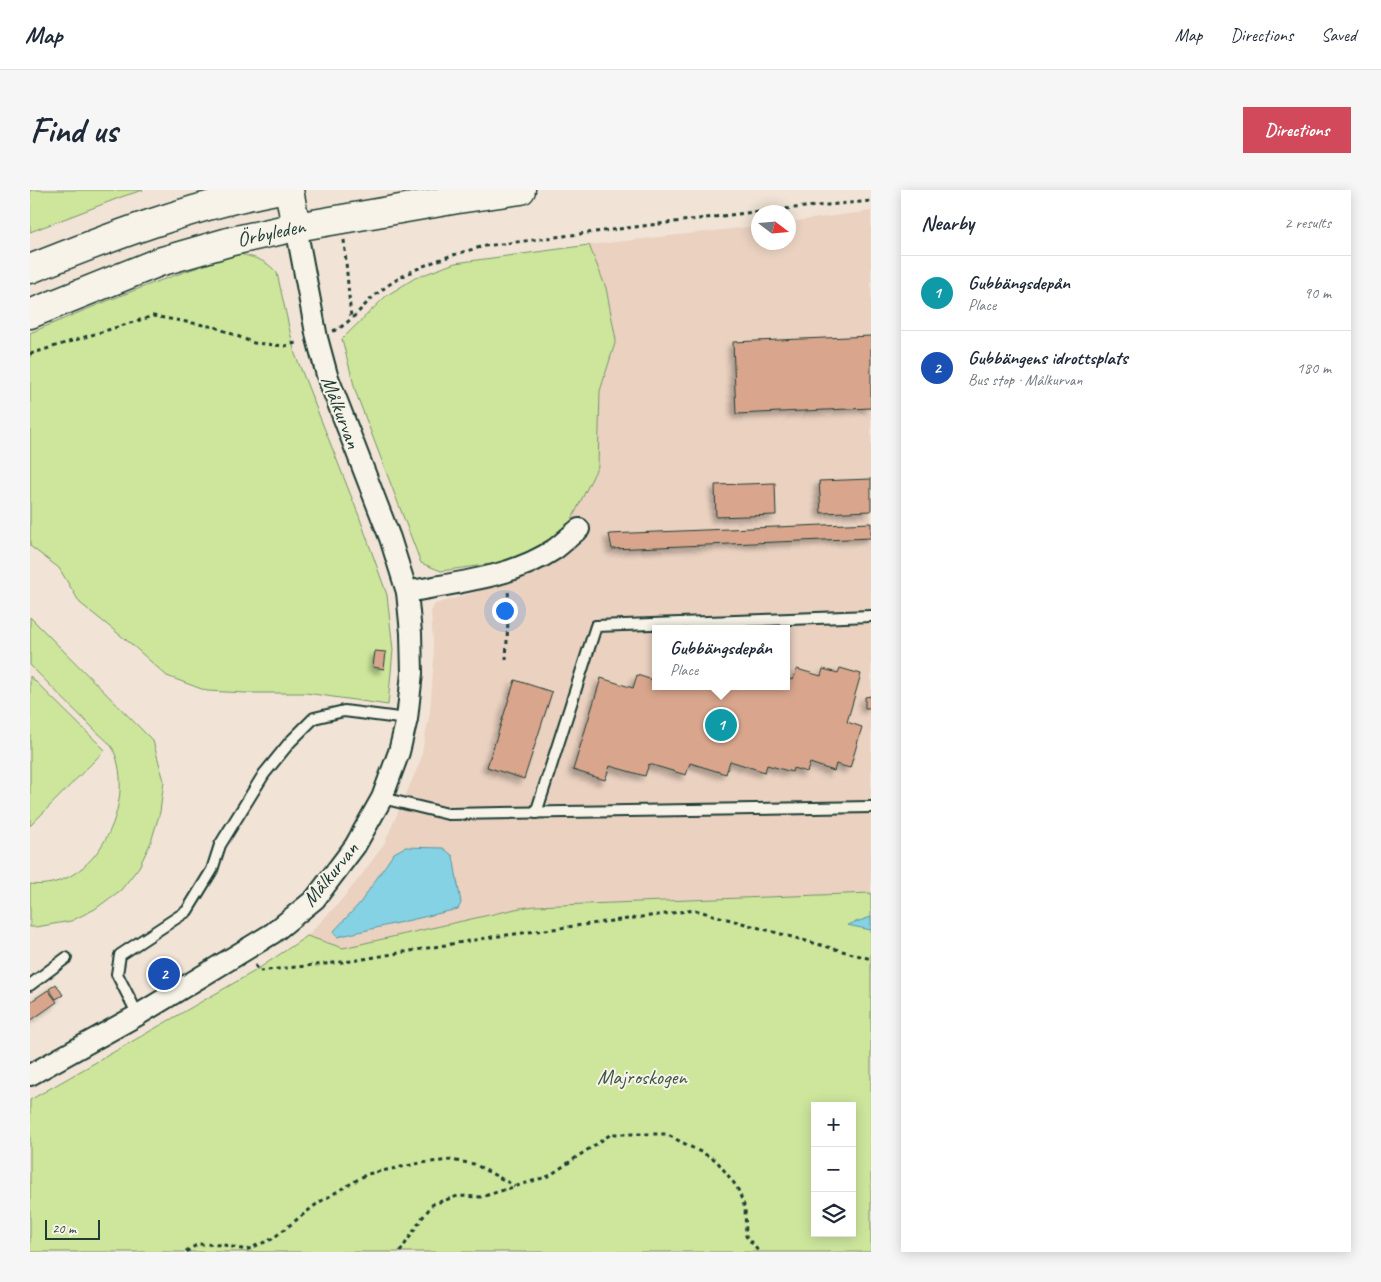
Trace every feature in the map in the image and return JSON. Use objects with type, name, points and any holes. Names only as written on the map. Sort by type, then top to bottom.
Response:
[{"type":"main road","name":"Örbyleden","points":[[30,269],[146,225],[238,197],[276,190]]},
{"type":"main road","points":[[289,190],[296,227]]},
{"type":"main road","name":"Örbyleden","points":[[30,314],[159,262],[232,241],[296,227],[521,190]]},
{"type":"street","name":"Målkurvan","points":[[30,1075],[138,1015],[273,933],[315,899],[355,846],[382,798],[399,752],[407,719],[412,673],[407,592],[390,538],[326,375],[296,227]]},
{"type":"street","points":[[407,592],[502,574],[530,563],[555,549],[578,529]]},
{"type":"lane","points":[[536,813],[596,626],[871,616]]},
{"type":"lane","points":[[138,1015],[116,974],[120,954],[187,911],[212,870],[220,845],[238,814],[264,774],[290,742],[314,718],[344,711],[407,719]]},
{"type":"lane","points":[[382,798],[448,814],[871,807]]},
{"type":"lane","points":[[30,985],[66,958]]},
{"type":"path","points":[[30,354],[153,316],[216,327],[254,343],[284,346],[317,338],[338,329],[382,289],[412,272],[452,255],[485,246],[762,211],[871,201]]},
{"type":"path","points":[[343,219],[351,319]]},
{"type":"path","points":[[502,574],[509,601],[506,660]]},
{"type":"path","points":[[247,949],[259,971],[352,961],[492,937],[695,910],[871,960]]},
{"type":"path","points":[[400,1252],[433,1204],[458,1196],[481,1197],[549,1176],[611,1134],[666,1134],[716,1160],[737,1187],[744,1208],[746,1236],[759,1252]]},
{"type":"path","points":[[186,1252],[198,1244],[224,1245],[246,1250],[272,1238],[318,1203],[367,1174],[412,1164],[451,1160],[474,1164],[516,1186]]},
{"type":"shaded area","points":[[871,211],[871,893],[535,906],[343,948],[307,936],[338,904],[384,844],[420,762],[430,712],[434,658],[431,612],[435,604],[506,583],[561,557],[588,538],[571,521],[598,466],[600,391],[616,340],[606,288],[589,245],[751,227],[751,250],[796,250],[796,221]]},
{"type":"green space","points":[[30,190],[143,190],[30,232]]},
{"type":"green space","points":[[589,245],[606,288],[616,340],[600,391],[598,466],[571,521],[550,539],[524,554],[498,563],[441,571],[421,563],[356,393],[342,339],[386,296],[415,278],[455,263]]},
{"type":"green space","points":[[240,254],[265,262],[277,273],[295,354],[359,516],[387,595],[393,650],[388,705],[306,693],[207,691],[167,676],[80,603],[59,568],[30,546],[30,333],[160,281]]},
{"type":"green space","points":[[30,617],[153,741],[164,781],[160,812],[151,842],[139,867],[121,890],[95,909],[71,921],[36,927],[30,927],[30,884],[53,883],[74,874],[91,859],[105,840],[115,818],[120,794],[119,771],[113,749],[109,743],[30,665]]},
{"type":"green space","points":[[30,676],[105,750],[30,826]]},
{"type":"green space","name":"Majroskogen","points":[[871,893],[871,1252],[30,1252],[30,1100],[255,971],[307,936],[343,948],[520,908]]},
{"type":"water","points":[[405,847],[443,848],[453,856],[461,903],[458,909],[337,937],[333,932],[360,903],[394,853]]},
{"type":"water","points":[[871,917],[871,930],[847,925]]},
{"type":"building","points":[[871,336],[871,408],[736,414],[733,342]]},
{"type":"building","points":[[871,479],[871,511],[821,513],[819,481]]},
{"type":"building","points":[[775,483],[776,515],[716,517],[715,485]]},
{"type":"building","points":[[871,523],[871,538],[612,549],[609,534]]},
{"type":"building","points":[[375,651],[386,652],[384,669],[373,667]]},
{"type":"building","points":[[840,668],[861,674],[847,722],[862,727],[850,768],[836,764],[834,771],[810,763],[807,772],[793,768],[792,772],[767,765],[765,772],[730,761],[726,774],[690,763],[686,775],[649,764],[645,776],[610,766],[605,780],[573,770],[601,678],[633,688],[637,675],[652,680],[652,690],[790,690],[790,679],[793,680],[797,669],[821,676],[823,669],[838,673]]},
{"type":"building","points":[[515,680],[552,692],[524,779],[487,767]]},
{"type":"building","points":[[871,696],[871,708],[865,708],[865,697]]},
{"type":"building","points":[[56,984],[63,995],[56,999],[49,989]]},
{"type":"building","points":[[48,990],[57,1002],[30,1021],[30,1002]]},
{"type":"place","name":"Gubbängsdepån","points":[[721,725]]},
{"type":"place","name":"Gubbängens idrottsplats","points":[[164,974]]}]
